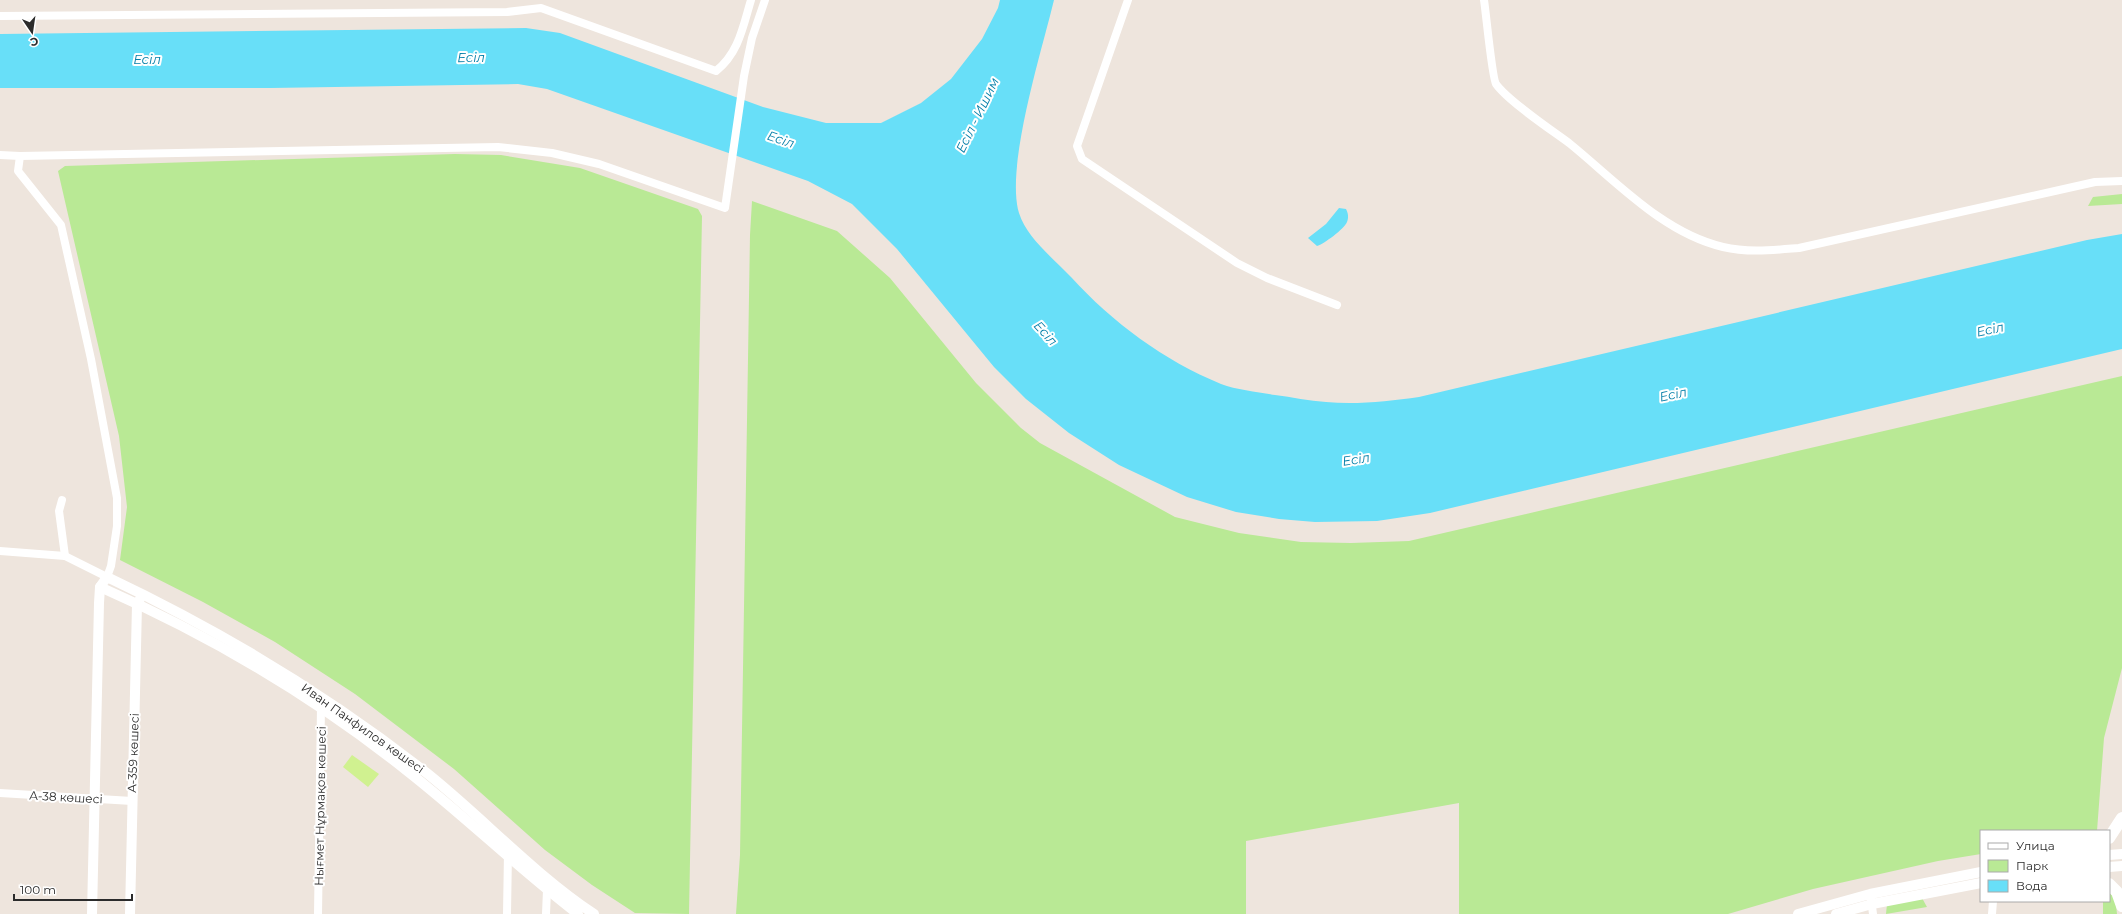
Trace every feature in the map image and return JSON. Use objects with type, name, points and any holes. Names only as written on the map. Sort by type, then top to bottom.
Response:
[{"type":"main road","points":[[2110,836],[2122,818]]},
{"type":"main road","points":[[2110,885],[2117,892],[2122,906]]},
{"type":"street","points":[[0,16],[507,12],[541,8],[716,71],[727,62],[737,46],[751,0]]},
{"type":"street","points":[[0,155],[20,156],[498,147],[552,153],[599,164],[725,208],[744,76],[752,38],[765,0]]},
{"type":"street","points":[[1128,0],[1077,146],[1082,159],[1237,263],[1267,278],[1337,305]]},
{"type":"street","points":[[1484,0],[1495,83],[1513,100],[1600,168],[1656,216],[1678,230],[1723,247],[1765,251],[1799,248],[2095,182],[2122,181]]},
{"type":"street","points":[[20,156],[18,171],[61,225],[91,360],[117,498],[117,526],[111,566],[107,577],[100,587],[92,914]]},
{"type":"street","points":[[62,500],[59,518],[64,556]]},
{"type":"street","points":[[0,551],[64,556],[107,577]]},
{"type":"street","name":"Иван Панфилов көшесі","points":[[107,577],[195,621],[258,657],[324,704],[428,774],[509,850],[549,885],[578,914]]},
{"type":"street","name":"Иван Панфилов көшесі","points":[[100,587],[138,604],[324,704]]},
{"type":"street","name":"А-359 көшесі","points":[[130,914],[138,604],[143,594]]},
{"type":"street","name":"Нығмет Нұрмақов көшесі","points":[[318,914],[324,704]]},
{"type":"street","name":"А-38 көшесі","points":[[0,793],[132,801]]},
{"type":"street","points":[[507,914],[509,850]]},
{"type":"street","points":[[2110,855],[2122,854]]},
{"type":"street","points":[[2110,867],[2122,866]]},
{"type":"street","points":[[1836,914],[1980,872]]},
{"type":"street","points":[[1798,914],[1872,904],[1980,883]]},
{"type":"street","points":[[546,914],[549,885]]},
{"type":"street","name":"Иван Панфилов көшесі","points":[[549,885],[594,914]]},
{"type":"street","points":[[1992,914],[1993,902]]},
{"type":"green space","points":[[455,154],[501,155],[580,168],[698,209],[702,216],[689,914],[635,913],[592,885],[545,850],[454,769],[355,694],[275,642],[203,602],[120,560],[127,507],[119,436],[58,171],[65,166]]},
{"type":"green space","points":[[2122,194],[2122,204],[2088,206],[2093,197]]},
{"type":"green space","points":[[752,201],[837,231],[890,278],[976,383],[1021,428],[1040,443],[1175,517],[1239,533],[1301,542],[1351,543],[1409,541],[2122,376],[2122,668],[2104,738],[2097,830],[1980,830],[1980,854],[1938,861],[1813,889],[1728,914],[1459,914],[1459,803],[1246,841],[1246,914],[736,914],[740,855],[750,235]]},
{"type":"green space","points":[[352,755],[379,774],[368,787],[343,767]]},
{"type":"green space","points":[[2110,893],[2116,905],[2117,914],[2103,914],[2103,902],[2110,902]]},
{"type":"green space","points":[[1922,898],[1927,907],[1886,914],[1887,904]]},
{"type":"water","points":[[1000,0],[1054,0],[1027,108],[1017,167],[1016,193],[1019,213],[1028,231],[1041,247],[1087,294],[1122,325],[1159,352],[1179,364],[1227,386],[1248,391],[1338,403],[1373,402],[1419,397],[2087,240],[2122,234],[2122,349],[1430,513],[1377,521],[1315,522],[1279,519],[1236,512],[1187,497],[1119,465],[1069,433],[1026,399],[994,367],[897,249],[852,204],[808,181],[547,89],[518,84],[271,88],[0,88],[0,34],[526,28],[560,33],[763,107],[826,123],[881,123],[921,103],[951,79],[982,39],[998,8]]},
{"type":"water","points":[[1339,208],[1346,209],[1348,215],[1347,222],[1334,236],[1317,246],[1308,238],[1326,224]]},
{"type":"water label","name":"Есіл","points":[[471,57]]},
{"type":"water label","name":"Есіл","points":[[147,59]]},
{"type":"water label","name":"Есіл - Ишим","points":[[977,115]]},
{"type":"water label","name":"Есіл","points":[[781,139]]},
{"type":"water label","name":"Есіл","points":[[1990,329]]},
{"type":"water label","name":"Есіл","points":[[1046,333]]},
{"type":"water label","name":"Есіл","points":[[1673,394]]},
{"type":"water label","name":"Есіл","points":[[1356,459]]}]
